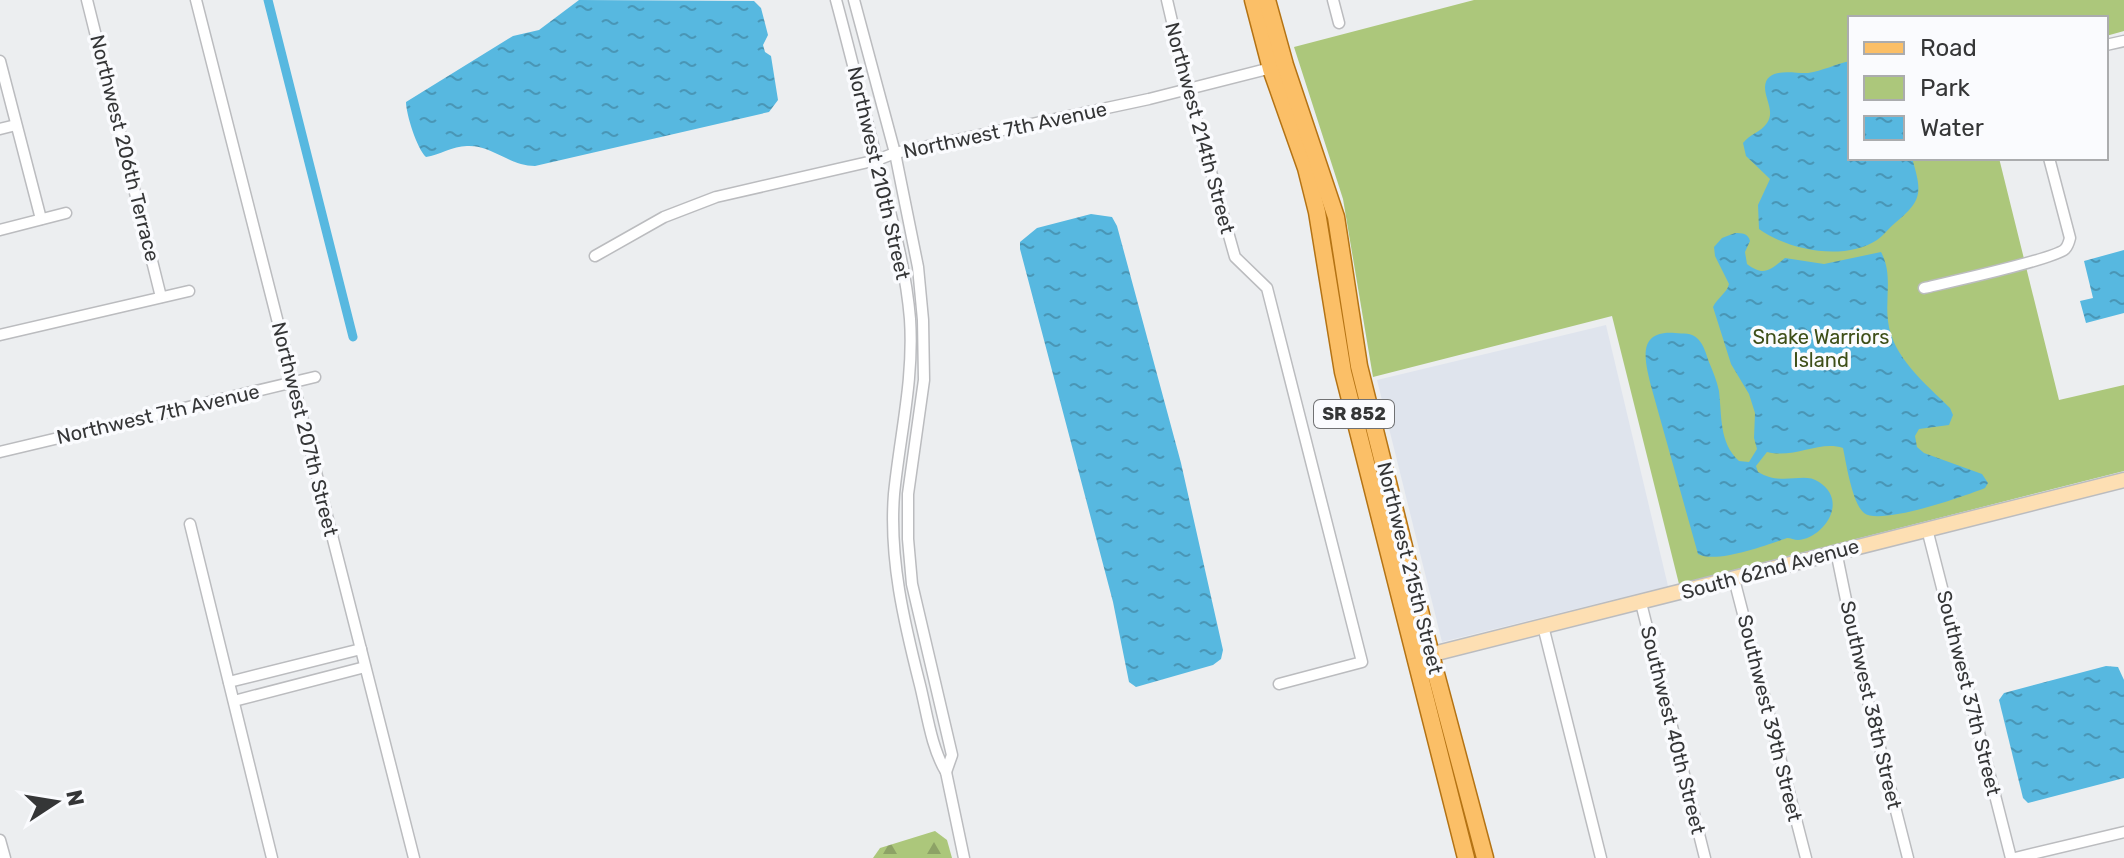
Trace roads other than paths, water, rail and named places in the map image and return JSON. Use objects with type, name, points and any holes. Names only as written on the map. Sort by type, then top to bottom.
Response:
[{"type":"main road","name":"Northwest 215th Street","points":[[1253,0],[1320,165],[1336,217],[1359,366],[1466,858]]},
{"type":"main road","name":"Northwest 215th Street","points":[[1267,0],[1278,67]]},
{"type":"main road","name":"Northwest 215th Street","points":[[1424,657],[1485,858]]},
{"type":"street","name":"Northwest 206th Terrace","points":[[87,0],[161,297]]},
{"type":"street","name":"Northwest 207th Street","points":[[196,0],[414,858]]},
{"type":"street","name":"Northwest 210th Street","points":[[836,0],[904,267],[910,320],[910,381],[894,494],[893,537],[897,582],[906,633],[932,734],[946,772],[964,858]]},
{"type":"street","name":"Northwest 210th Street","points":[[854,0],[895,153],[918,267],[924,380],[908,494],[908,539],[912,584],[952,755],[946,772]]},
{"type":"street","name":"Northwest 214th Street","points":[[1167,0],[1188,90],[1235,257],[1267,288],[1362,662],[1279,684]]},
{"type":"street","points":[[1333,0],[1339,23]]},
{"type":"street","points":[[0,61],[41,219]]},
{"type":"street","name":"Northwest 7th Avenue","points":[[595,256],[664,217],[716,197],[877,160],[895,153],[1188,90],[1278,67]]},
{"type":"street","points":[[0,129],[16,125]]},
{"type":"street","points":[[1924,288],[2029,261],[2067,247],[2070,238],[2050,160]]},
{"type":"street","points":[[0,230],[66,213]]},
{"type":"street","points":[[0,335],[189,291]]},
{"type":"street","name":"Northwest 7th Avenue","points":[[0,452],[315,377]]},
{"type":"street","name":"South 62nd Avenue","points":[[1424,657],[2124,480]]},
{"type":"street","points":[[190,524],[272,858]]},
{"type":"street","name":"Southwest 37th Street","points":[[1927,529],[2013,858]]},
{"type":"street","name":"Southwest 38th Street","points":[[1836,551],[1861,673],[1908,858]]},
{"type":"street","name":"Southwest 39th Street","points":[[1734,579],[1806,858]]},
{"type":"street","name":"Southwest 40th Street","points":[[1641,603],[1705,858]]},
{"type":"street","points":[[1543,626],[1601,858]]},
{"type":"street","points":[[229,682],[361,649]]},
{"type":"street","points":[[234,701],[365,667]]},
{"type":"street","points":[[286,668],[291,686]]},
{"type":"street","points":[[265,673],[270,692]]},
{"type":"street","points":[[2013,858],[2124,832]]},
{"type":"street","points":[[0,843],[5,858]]},
{"type":"water","points":[[579,0],[754,1],[761,8],[768,35],[763,45],[765,52],[771,56],[778,100],[769,112],[535,166],[469,146],[426,157],[413,131],[406,102],[513,36],[539,30]]},
{"type":"water","points":[[1848,62],[1848,160],[1913,160],[1918,179],[1918,195],[1911,208],[1880,238],[1849,250],[1834,252],[1801,248],[1759,229],[1758,205],[1770,179],[1746,156],[1743,143],[1765,126],[1769,119],[1765,87],[1770,76],[1782,72],[1813,72]]},
{"type":"water","points":[[1091,214],[1112,217],[1117,226],[1181,463],[1223,650],[1221,659],[1213,665],[1136,687],[1129,682],[1113,602],[1020,249],[1020,242],[1037,228]]},
{"type":"water","points":[[1735,233],[1749,238],[1745,252],[1747,264],[1763,271],[1785,258],[1824,264],[1881,252],[1888,277],[1888,321],[1896,346],[1953,415],[1949,425],[1919,429],[1915,436],[1917,447],[1924,453],[1982,474],[1988,483],[1985,488],[1904,513],[1873,516],[1864,513],[1856,501],[1843,448],[1825,446],[1787,453],[1767,452],[1756,466],[1758,472],[1776,478],[1806,478],[1819,482],[1832,499],[1829,518],[1807,538],[1787,538],[1717,557],[1698,554],[1651,386],[1646,349],[1654,336],[1663,333],[1693,335],[1698,339],[1719,391],[1728,446],[1739,461],[1749,462],[1757,449],[1755,413],[1749,394],[1731,364],[1713,307],[1729,284],[1715,256],[1714,247],[1722,238]]},
{"type":"water","points":[[2124,250],[2124,313],[2086,323],[2080,301],[2093,298],[2084,261]]},
{"type":"water","points":[[2106,666],[2118,667],[2124,680],[2124,778],[2028,803],[2023,798],[1999,700],[2004,693]]},
{"type":"waterway","points":[[268,0],[353,337]]},
{"type":"park label","name":"Snake Warriors Island","points":[[1821,348]]}]
